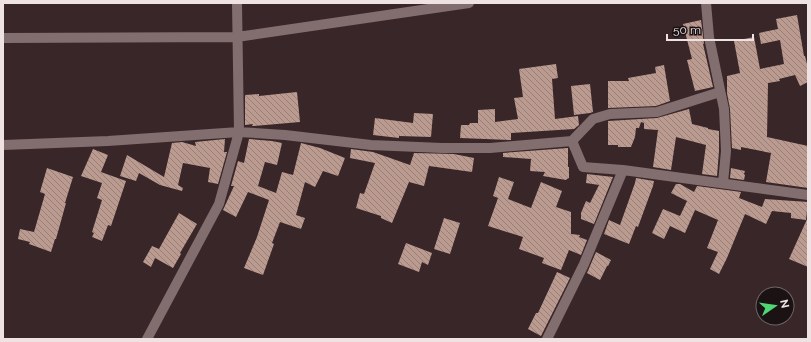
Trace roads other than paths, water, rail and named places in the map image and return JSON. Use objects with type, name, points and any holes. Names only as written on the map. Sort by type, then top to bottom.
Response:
[{"type":"street","points":[[147,339],[219,204],[239,132],[237,3]]},
{"type":"street","points":[[3,38],[237,37],[468,3]]},
{"type":"street","points":[[706,3],[709,37],[724,109],[726,151],[723,184]]},
{"type":"street","points":[[3,145],[108,141],[239,132],[285,135],[371,145],[442,148],[490,148],[572,140],[593,119],[610,114],[658,112],[720,92]]},
{"type":"street","points":[[572,140],[583,167],[622,170],[808,195]]},
{"type":"street","points":[[547,339],[584,264],[622,170]]}]
